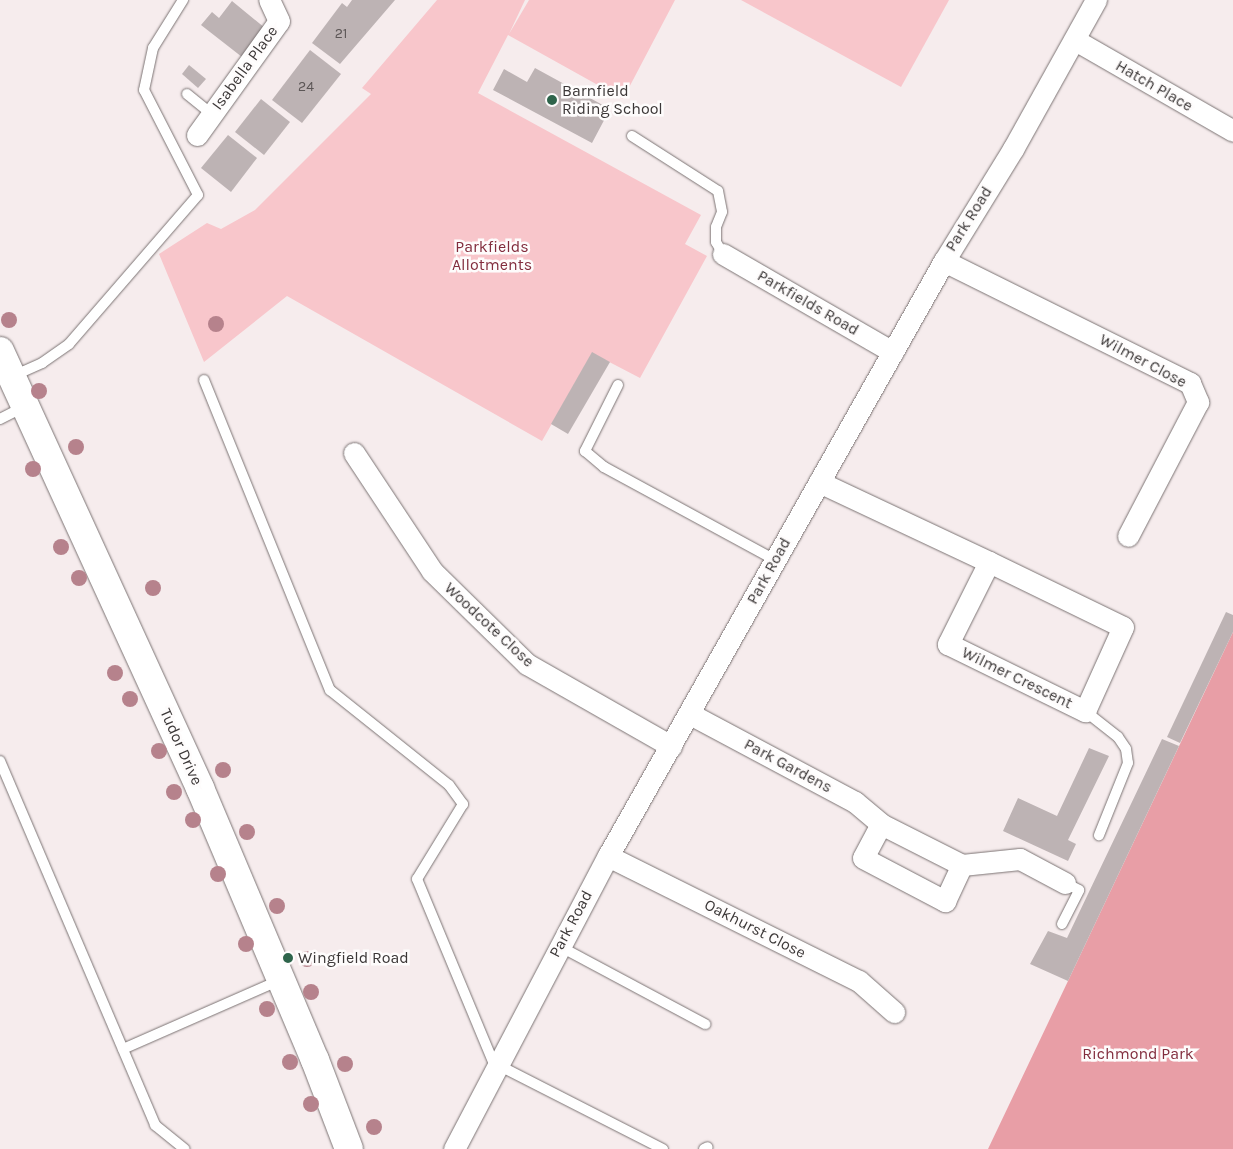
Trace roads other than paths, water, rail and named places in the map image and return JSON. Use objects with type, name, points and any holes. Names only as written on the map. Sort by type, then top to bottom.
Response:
[{"type":"street","name":"Isabella Place","points":[[197,135],[279,21],[269,0]]},
{"type":"street","name":"Park Road","points":[[454,1149],[498,1069],[558,946],[608,856],[690,714],[944,261],[1075,40],[1096,0]]},
{"type":"street","name":"Hatch Place","points":[[1075,40],[1233,131]]},
{"type":"street","name":"Parkfields Road","points":[[723,254],[893,352]]},
{"type":"street","name":"Wilmer Close","points":[[944,261],[1190,383],[1198,402],[1128,536]]},
{"type":"street","name":"Tudor Drive","points":[[0,351],[200,788],[349,1149]]},
{"type":"street","name":"Woodcote Close","points":[[354,454],[432,571],[527,664],[671,746]]},
{"type":"street","name":"Wilmer Crescent","points":[[819,482],[989,562],[1123,627],[1085,711],[948,644],[989,562]]},
{"type":"street","name":"Park Gardens","points":[[690,714],[854,802],[881,824],[962,865]]},
{"type":"street","points":[[881,824],[863,858],[945,901],[962,865],[1020,859],[1066,883]]},
{"type":"street","name":"Oakhurst Close","points":[[608,856],[859,981],[894,1012]]},
{"type":"lane","points":[[12,376],[42,363],[69,344],[198,195],[144,90],[153,48],[183,0]]},
{"type":"lane","points":[[187,94],[212,114]]},
{"type":"lane","points":[[632,136],[718,191],[722,212],[716,227],[716,242],[723,254]]},
{"type":"lane","points":[[204,380],[330,690],[449,785],[463,804],[417,879],[498,1069],[663,1149]]},
{"type":"lane","points":[[618,385],[585,451],[604,467],[775,560]]},
{"type":"lane","points":[[0,420],[25,407]]},
{"type":"lane","points":[[1085,711],[1118,736],[1126,749],[1128,763],[1099,835]]},
{"type":"lane","points":[[0,761],[155,1125],[185,1149]]},
{"type":"lane","points":[[1062,924],[1079,890],[1066,883]]},
{"type":"lane","points":[[558,946],[705,1024]]},
{"type":"lane","points":[[123,1049],[280,980]]},
{"type":"place","name":"Barnfield Riding School","points":[[552,100]]},
{"type":"place","name":"Wingfield Road","points":[[288,958]]},
{"type":"park label","name":"Parkfields Allotments","points":[[492,256]]},
{"type":"park label","name":"Richmond Park","points":[[1138,1054]]}]
